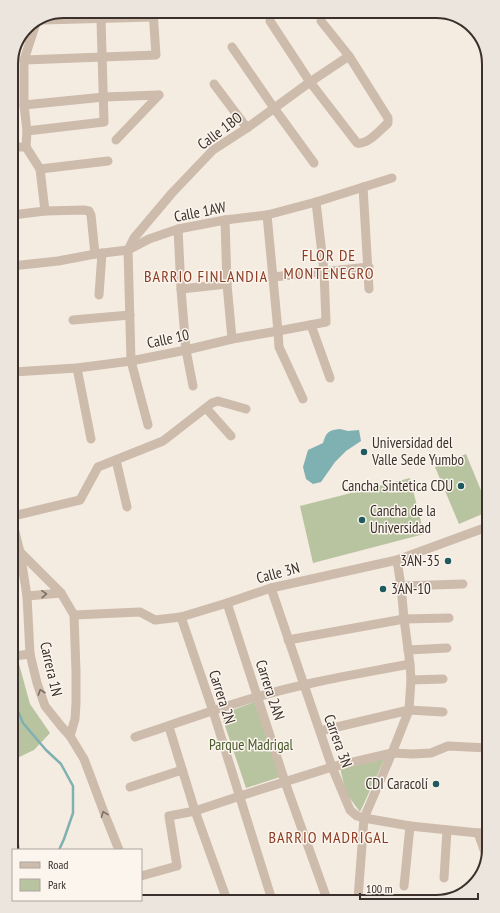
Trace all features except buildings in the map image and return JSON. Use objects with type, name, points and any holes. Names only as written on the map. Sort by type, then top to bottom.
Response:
[{"type":"street","points":[[54,19],[74,18]]},
{"type":"street","points":[[27,131],[104,122],[102,57],[107,18]]},
{"type":"street","points":[[24,60],[156,55],[153,18]]},
{"type":"street","points":[[270,21],[310,82],[357,143],[362,144],[388,123],[388,118],[349,56],[321,21]]},
{"type":"street","points":[[33,31],[24,60],[24,105],[27,131],[26,147],[40,170],[45,211]]},
{"type":"street","points":[[232,47],[314,163]]},
{"type":"street","name":"Calle 1BO","points":[[128,250],[134,238],[168,198],[213,150],[247,128],[310,82],[349,56]]},
{"type":"street","points":[[214,84],[247,128]]},
{"type":"street","points":[[24,105],[104,97],[159,95],[116,140]]},
{"type":"street","points":[[18,147],[26,147]]},
{"type":"street","points":[[40,170],[108,161]]},
{"type":"street","name":"Calle 1AW","points":[[18,265],[58,261],[128,250],[149,239],[178,228],[267,215],[316,202],[392,178]]},
{"type":"street","points":[[362,187],[370,289]]},
{"type":"street","points":[[316,202],[324,271]]},
{"type":"street","points":[[18,214],[45,211],[89,211],[98,254],[99,295]]},
{"type":"street","points":[[267,215],[279,347],[303,399]]},
{"type":"street","points":[[225,220],[227,284],[232,339]]},
{"type":"street","points":[[178,228],[186,350],[193,386]]},
{"type":"street","points":[[128,250],[131,361],[148,425]]},
{"type":"street","points":[[273,277],[368,267]]},
{"type":"street","name":"Calle 10","points":[[18,372],[77,368],[131,361],[232,339],[278,332],[326,322],[324,271]]},
{"type":"street","points":[[181,289],[227,284]]},
{"type":"street","points":[[73,320],[130,315]]},
{"type":"street","points":[[311,325],[330,378]]},
{"type":"street","points":[[77,368],[91,439]]},
{"type":"street","points":[[18,515],[80,500],[98,467],[163,441],[212,403],[218,401],[246,409]]},
{"type":"street","points":[[206,408],[231,436]]},
{"type":"street","points":[[116,460],[127,507]]},
{"type":"street","name":"Calle 3N","points":[[74,615],[140,612],[156,620],[181,617],[271,588],[398,560],[482,529]]},
{"type":"street","name":"Carrera 1N","points":[[18,544],[27,596],[28,654],[37,683],[46,706],[70,736],[84,759],[119,849]]},
{"type":"street","points":[[20,552],[61,593],[74,615],[76,672],[75,719],[70,736]]},
{"type":"street","points":[[358,895],[364,818],[409,710],[411,680],[410,664],[398,560]]},
{"type":"street","points":[[401,586],[463,584]]},
{"type":"street","name":"Carrera 3N","points":[[271,588],[332,767],[350,810],[357,816],[364,818]]},
{"type":"street","points":[[27,596],[61,593]]},
{"type":"street","name":"Carrera 2AN","points":[[227,603],[285,782],[326,895]]},
{"type":"street","name":"Carrera 2N","points":[[181,617],[213,711],[270,895]]},
{"type":"street","points":[[288,640],[404,619],[449,618]]},
{"type":"street","points":[[408,650],[447,648]]},
{"type":"street","points":[[18,655],[28,654]]},
{"type":"street","points":[[135,737],[258,697],[303,685],[410,664]]},
{"type":"street","points":[[411,680],[443,679]]},
{"type":"street","points":[[320,731],[409,710],[443,712]]},
{"type":"street","points":[[169,727],[195,811],[225,895]]},
{"type":"street","points":[[142,876],[178,866],[169,816],[195,811],[332,767],[392,753],[413,754],[431,752],[448,746],[482,748]]},
{"type":"street","points":[[130,787],[182,770]]},
{"type":"street","points":[[364,818],[410,826],[482,833]]},
{"type":"street","points":[[404,886],[410,826]]},
{"type":"street","points":[[444,878],[447,830]]},
{"type":"street","points":[[478,833],[482,844]]},
{"type":"green space","name":"Cancha Sintetica CDU","points":[[466,454],[482,493],[482,514],[459,524],[435,467]]},
{"type":"green space","name":"Cancha de la Universidad","points":[[410,478],[424,534],[313,563],[300,506]]},
{"type":"green space","points":[[18,659],[30,704],[50,733],[34,750],[18,758]]},
{"type":"green space","name":"Parque Madrigal","points":[[255,702],[280,777],[246,788],[221,714]]},
{"type":"green space","points":[[385,758],[360,812],[346,793],[340,768]]},
{"type":"water","points":[[340,429],[348,431],[359,430],[361,441],[346,451],[335,462],[321,482],[313,484],[306,479],[303,467],[308,450],[323,443],[328,432]]},
{"type":"waterway","points":[[18,711],[23,723],[46,750],[61,764],[73,786],[73,813],[59,849]]},
{"type":"place","name":"Universidad del Valle Sede Yumbo","points":[[364,452]]},
{"type":"place","name":"Cancha Sintetica CDU","points":[[461,486]]},
{"type":"place","name":"Cancha de la Universidad","points":[[362,520]]},
{"type":"place","name":"3AN-35","points":[[448,561]]},
{"type":"place","name":"3AN-10","points":[[383,589]]},
{"type":"place","name":"CDI Caracolí","points":[[436,784]]},
{"type":"district","name":"FLOR DE MONTENEGRO","points":[[329,264]]},
{"type":"district","name":"BARRIO FINLANDIA","points":[[206,276]]},
{"type":"district","name":"BARRIO MADRIGAL","points":[[329,837]]}]
